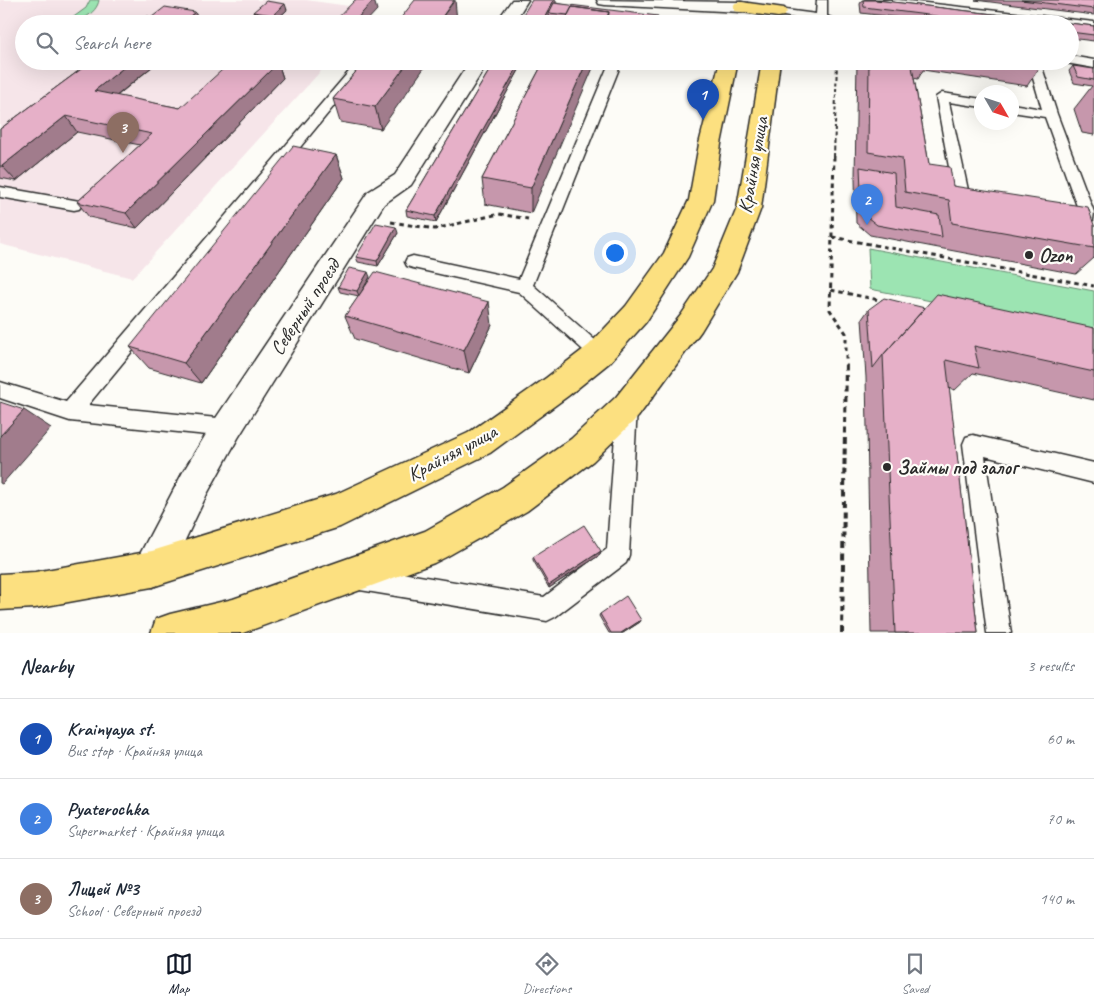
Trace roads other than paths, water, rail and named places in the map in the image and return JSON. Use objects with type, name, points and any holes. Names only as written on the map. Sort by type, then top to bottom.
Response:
[{"type":"main road","points":[[740,10],[778,12]]},
{"type":"main road","name":"Крайняя улица","points":[[0,592],[35,590],[152,569],[340,510],[479,443],[599,354],[636,314],[675,257],[701,200],[710,144],[727,70]]},
{"type":"main road","name":"Крайняя улица","points":[[170,633],[228,626],[348,576],[434,545],[515,499],[582,450],[627,408],[691,324],[724,272],[749,208],[770,70]]},
{"type":"street","points":[[510,15],[520,0]]},
{"type":"street","points":[[605,0],[740,10]]},
{"type":"street","name":"Северный проезд","points":[[152,569],[195,483],[227,428],[376,198],[403,180],[474,70]]},
{"type":"lane","points":[[821,15],[822,0]]},
{"type":"lane","points":[[870,0],[920,2],[1018,15]]},
{"type":"lane","points":[[778,12],[800,15]]},
{"type":"lane","points":[[1079,23],[1094,25]]},
{"type":"lane","points":[[1079,62],[1094,64]]},
{"type":"lane","points":[[70,412],[357,70]]},
{"type":"lane","points":[[524,287],[612,70]]},
{"type":"lane","points":[[1037,70],[1050,114],[1088,216],[1059,211]]},
{"type":"lane","points":[[974,102],[942,97],[961,194],[990,199]]},
{"type":"lane","points":[[1019,109],[1050,114]]},
{"type":"lane","points":[[0,192],[74,205]]},
{"type":"lane","points":[[413,262],[524,287],[599,354]]},
{"type":"lane","points":[[0,390],[70,412],[227,428]]},
{"type":"lane","points":[[348,576],[547,609],[618,555],[627,408]]},
{"type":"lane","points":[[999,633],[973,444],[1094,473]]},
{"type":"place","name":"Krainyaya st.","points":[[703,120]]},
{"type":"place","name":"Лицей №3","points":[[123,153]]},
{"type":"place","name":"Pyaterochka","points":[[867,225]]},
{"type":"place","name":"Ozon","points":[[1029,255]]},
{"type":"place","name":"Займы под залог","points":[[887,467]]}]
